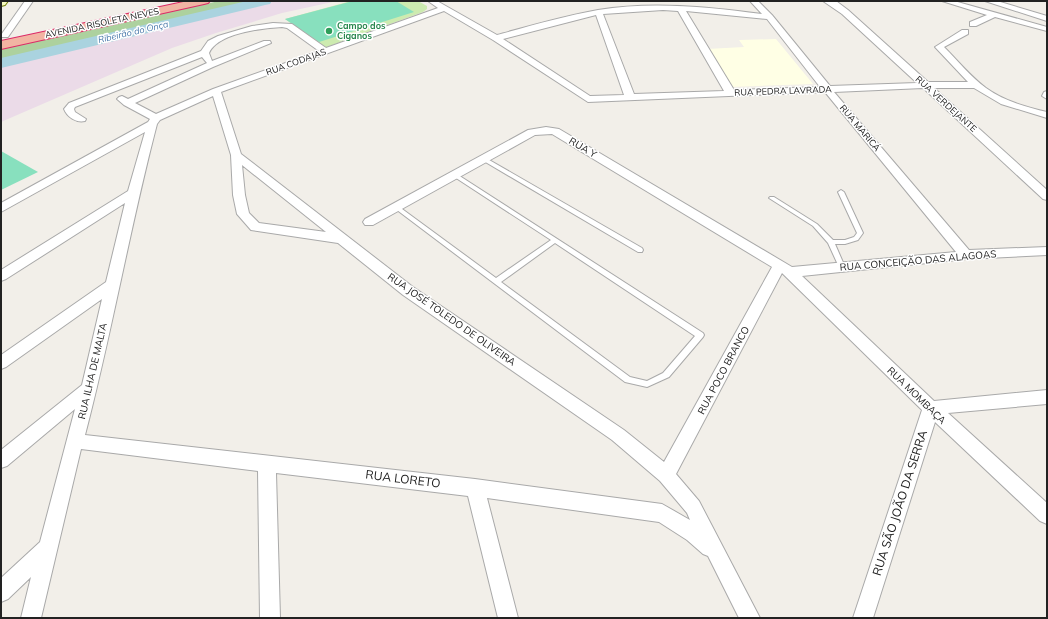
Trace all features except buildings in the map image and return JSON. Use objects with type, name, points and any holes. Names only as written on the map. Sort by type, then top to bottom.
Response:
[{"type":"highway","name":"AVENIDA RISOLETA NEVES","points":[[2,38],[167,1]]},
{"type":"highway","name":"AVENIDA RISOLETA NEVES","points":[[2,38],[204,1]]},
{"type":"street","points":[[2,38],[29,1]]},
{"type":"street","name":"RUA MARICÁ","points":[[754,1],[769,17],[827,89],[966,255]]},
{"type":"street","name":"RUA VERDEJANTE","points":[[827,1],[833,3],[845,12],[1047,196]]},
{"type":"street","points":[[946,1],[1045,30]]},
{"type":"street","points":[[989,1],[1047,19]]},
{"type":"street","points":[[439,3],[496,38],[599,12],[639,9],[681,9],[723,11],[769,17]]},
{"type":"street","name":"RUA CODAJAS","points":[[1,208],[178,107],[326,52],[439,3]]},
{"type":"street","points":[[681,9],[730,92]]},
{"type":"street","points":[[599,12],[630,97]]},
{"type":"street","points":[[973,24],[993,15]]},
{"type":"street","points":[[1004,18],[1047,35]]},
{"type":"street","points":[[81,119],[71,114],[69,109],[72,104],[112,90],[205,52],[214,41],[260,26],[282,24],[289,26],[326,52]]},
{"type":"street","points":[[965,32],[939,47],[990,95],[1018,108],[1047,114]]},
{"type":"street","name":"RUA PEDRA LAVRADA","points":[[496,38],[588,99],[730,92],[925,85],[978,85]]},
{"type":"street","points":[[127,103],[210,65],[267,43]]},
{"type":"street","points":[[205,52],[210,65]]},
{"type":"street","points":[[112,90],[127,103],[154,121]]},
{"type":"street","points":[[216,92],[236,155],[239,194],[243,214],[256,227],[343,239]]},
{"type":"street","name":"RUA ILHA DE MALTA","points":[[31,618],[89,389],[133,193],[154,121]]},
{"type":"street","name":"RUA Y","points":[[369,222],[532,132],[546,130],[555,131],[785,268]]},
{"type":"street","name":"RUA JOSÉ TOLEDO DE OLIVEIRA","points":[[236,155],[408,291],[618,435],[666,475]]},
{"type":"street","points":[[1,276],[133,193]]},
{"type":"street","name":"RUA CONCEIÇÃO DAS ALAGOAS","points":[[785,268],[842,267],[966,255],[1047,251]]},
{"type":"street","name":"RUA MOMBAÇA","points":[[785,268],[930,408],[1047,515]]},
{"type":"street","name":"RUA POCO BRANCO","points":[[666,475],[785,268]]},
{"type":"street","points":[[1,363],[112,285]]},
{"type":"street","points":[[1,460],[89,389]]},
{"type":"street","points":[[930,408],[1047,397]]},
{"type":"street","name":"RUA SÃO JOÃO DA SERRA","points":[[863,618],[930,408]]},
{"type":"street","name":"RUA LORETO","points":[[75,441],[475,488],[662,513],[694,533],[718,554]]},
{"type":"street","points":[[267,463],[270,618]]},
{"type":"street","points":[[666,475],[693,507],[750,618]]},
{"type":"street","points":[[475,488],[508,618]]},
{"type":"street","points":[[1,592],[48,548]]},
{"type":"lane","points":[[484,159],[640,250]]},
{"type":"lane","points":[[396,207],[628,380],[647,384],[666,375],[700,336],[455,175]]},
{"type":"lane","points":[[831,242],[845,242],[856,239],[860,233],[841,192]]},
{"type":"lane","points":[[772,198],[815,225],[831,242],[842,267]]},
{"type":"lane","points":[[496,282],[554,241]]},
{"type":"shaded area","points":[[277,1],[337,1],[282,13],[172,48],[1,122],[1,65]]},
{"type":"shaded area","points":[[776,39],[813,84],[731,87],[707,49],[744,47],[739,40]]},
{"type":"green space","points":[[219,1],[263,1],[1,61],[1,49]]},
{"type":"green space","name":"Campo dos Ciganos","points":[[351,1],[418,1],[427,6],[427,9],[423,12],[324,48],[285,19]]},
{"type":"green space","name":"Campo dos Ciganos","points":[[353,1],[396,1],[414,12],[319,42],[285,19]]},
{"type":"green space","points":[[1,151],[38,172],[1,190]]},
{"type":"waterway","name":"Ribeirão do Onça","points":[[1,63],[265,1]]},
{"type":"place","name":"Campo dos Ciganos","points":[[329,31]]}]
